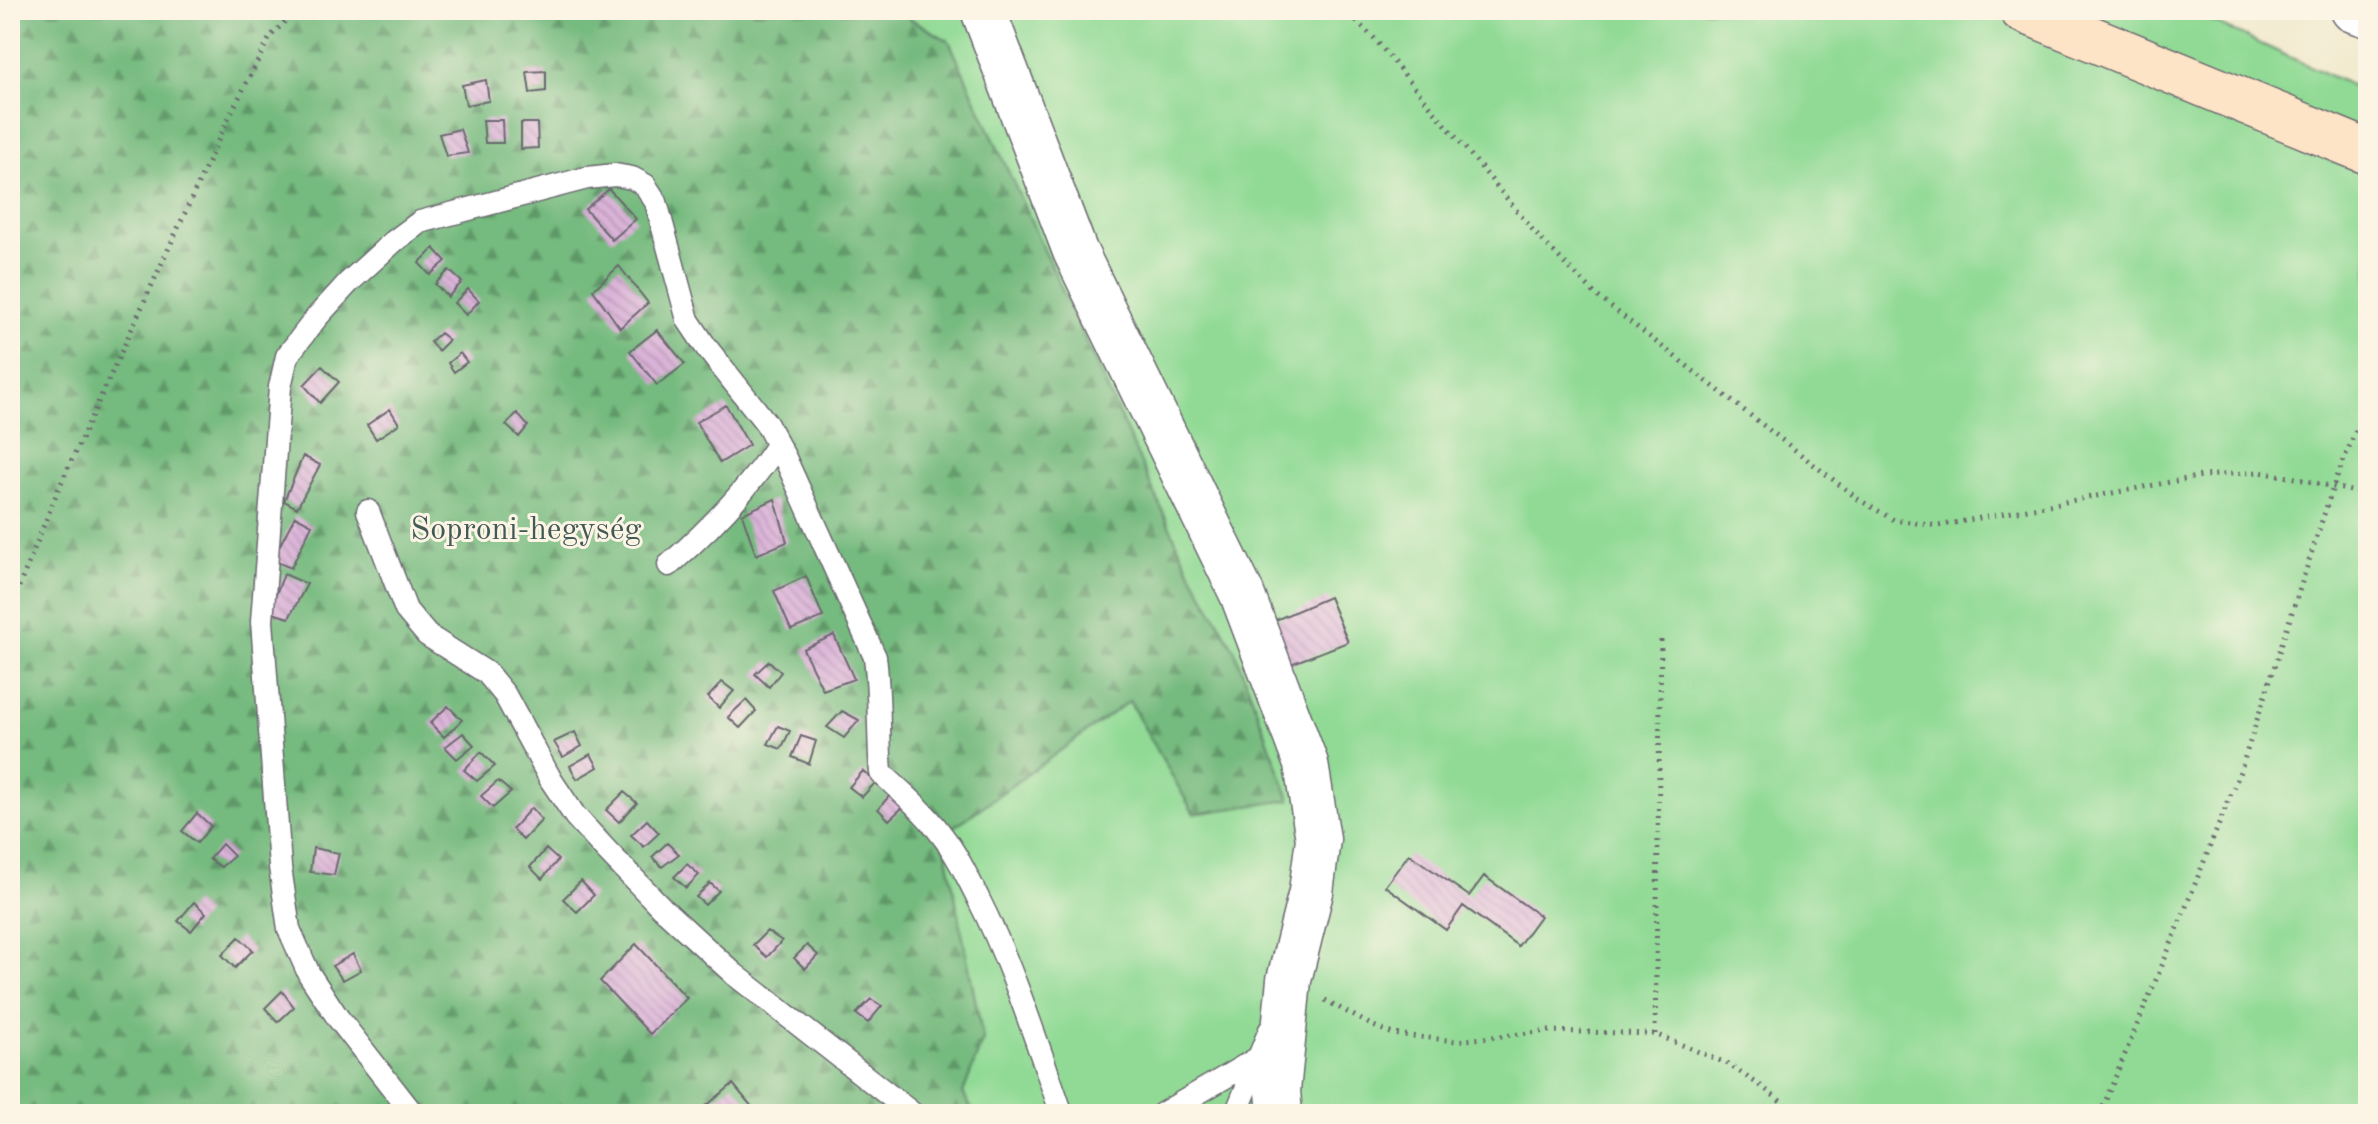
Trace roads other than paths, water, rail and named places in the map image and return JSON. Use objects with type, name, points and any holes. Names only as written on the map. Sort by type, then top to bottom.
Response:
[{"type":"main road","points":[[2022,10],[2368,152]]},
{"type":"street","points":[[983,10],[1075,251],[1242,594],[1306,764],[1318,839],[1311,892],[1289,980],[1278,1091],[1280,1114]]},
{"type":"street","points":[[2353,10],[2368,15]]},
{"type":"lane","points":[[413,1114],[338,1018],[309,974],[289,929],[280,867],[262,621],[280,387],[287,356],[317,317],[348,283],[420,222],[587,178],[615,175],[632,178],[645,185],[656,202],[688,320],[766,423],[777,445],[875,657],[881,773],[943,835],[966,875],[995,932],[1062,1114]]},
{"type":"lane","points":[[669,565],[696,542],[737,498],[777,445]]},
{"type":"lane","points":[[368,511],[406,610],[427,635],[487,673],[505,695],[551,780],[575,816],[662,908],[734,974],[913,1114]]},
{"type":"lane","points":[[1236,1114],[1289,980]]},
{"type":"lane","points":[[1162,1114],[1258,1058]]},
{"type":"park label","name":"Soproni-hegység","points":[[526,528]]}]
